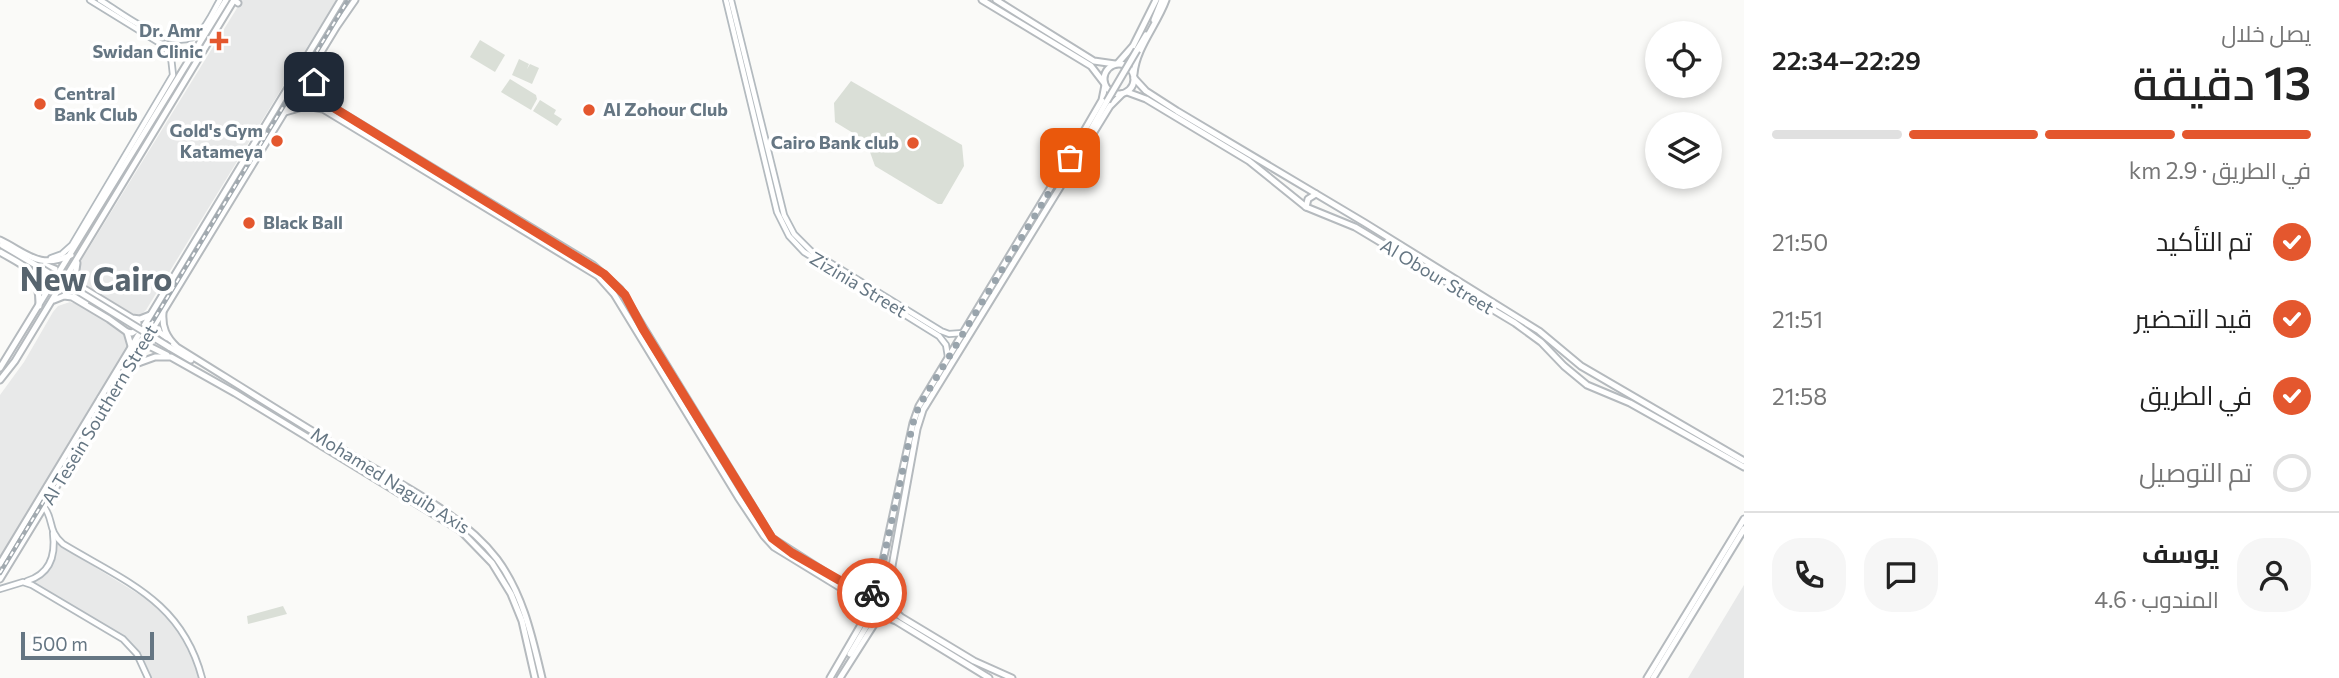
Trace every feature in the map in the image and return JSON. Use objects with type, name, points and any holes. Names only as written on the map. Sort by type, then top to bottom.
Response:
[{"type":"main road","points":[[0,368],[71,256],[175,77],[173,64],[163,45],[89,0]]},
{"type":"main road","points":[[100,0],[167,39],[189,39],[202,33]]},
{"type":"main road","points":[[30,257],[48,259],[62,254],[72,244],[223,0]]},
{"type":"main road","name":"Al Tesein Southern Street","points":[[0,564],[10,543],[80,432],[119,363],[153,313],[341,0]]},
{"type":"main road","name":"Al Tesein Southern Street","points":[[0,579],[163,309],[355,0]]},
{"type":"main road","points":[[982,0],[1097,70],[1113,93],[1125,93]]},
{"type":"main road","points":[[996,0],[1043,26],[1100,63],[1127,66],[1134,76]]},
{"type":"main road","points":[[835,678],[877,607],[898,516],[916,414],[1066,162],[1107,100],[1125,93],[1133,86],[1137,60],[1157,23],[1163,0]]},
{"type":"main road","points":[[899,507],[925,405],[1065,178],[1163,0]]},
{"type":"main road","points":[[1107,100],[1106,71],[1127,55],[1163,0]]},
{"type":"main road","points":[[0,380],[136,166],[236,1]]},
{"type":"main road","name":"Zizinia Street","points":[[727,1],[778,212],[790,233],[810,256],[949,334]]},
{"type":"main road","points":[[163,45],[167,43],[167,39]]},
{"type":"main road","points":[[168,52],[176,40]]},
{"type":"main road","points":[[1053,47],[1061,48]]},
{"type":"main road","points":[[1127,55],[1129,61],[1137,60]]},
{"type":"main road","points":[[300,60],[301,68]]},
{"type":"main road","points":[[315,62],[315,86],[326,103],[433,172],[604,274],[625,295],[679,395],[778,547],[860,596],[880,594],[894,611],[974,661],[1012,678]]},
{"type":"main road","points":[[1097,70],[1100,63]]},
{"type":"main road","points":[[294,109],[314,74]]},
{"type":"main road","name":"Al Obour Street","points":[[1134,76],[1141,87],[1177,111],[1539,331],[1581,366],[1744,461]]},
{"type":"main road","points":[[1136,94],[1141,87]]},
{"type":"main road","name":"Al Obour Street","points":[[1125,93],[1136,94],[1249,161],[1306,207],[1355,227],[1515,323],[1541,342],[1575,376],[1592,388],[1630,403],[1744,467]]},
{"type":"main road","points":[[314,106],[314,100],[320,96]]},
{"type":"main road","points":[[285,112],[314,106],[385,142]]},
{"type":"main road","points":[[126,164],[129,169],[136,166]]},
{"type":"main road","points":[[119,176],[125,173],[127,178]]},
{"type":"main road","points":[[1297,201],[1305,196],[1305,187]]},
{"type":"main road","points":[[1306,207],[1308,199],[1317,194]]},
{"type":"main road","points":[[211,216],[219,220]]},
{"type":"main road","points":[[207,224],[215,228]]},
{"type":"main road","points":[[0,246],[33,273],[38,283],[36,309]]},
{"type":"main road","points":[[0,246],[54,267],[55,273],[50,281],[43,282],[25,267]]},
{"type":"main road","name":"Mohamed Naguib Axis","points":[[0,246],[169,346],[237,390],[273,418],[455,527],[477,546],[508,587],[519,613],[536,678]]},
{"type":"main road","points":[[30,257],[50,262],[71,256]]},
{"type":"main road","points":[[78,259],[75,277],[78,285]]},
{"type":"main road","points":[[109,319],[65,293],[65,288],[70,282],[78,285],[115,309]]},
{"type":"main road","points":[[68,286],[85,292],[134,319],[138,323],[138,329],[132,333],[127,332]]},
{"type":"main road","points":[[68,286],[127,332],[131,349]]},
{"type":"main road","name":"Zizinia Street","points":[[863,286],[944,342]]},
{"type":"main road","points":[[51,301],[64,296],[72,297]]},
{"type":"main road","points":[[129,367],[169,346],[162,322],[163,309]]},
{"type":"main road","points":[[134,319],[153,313]]},
{"type":"main road","points":[[948,357],[944,342],[949,340],[949,334],[963,333]]},
{"type":"main road","points":[[17,343],[27,334],[23,347]]},
{"type":"main road","points":[[1575,376],[1584,373],[1581,366]]},
{"type":"main road","points":[[1592,388],[1591,379],[1599,377]]},
{"type":"main road","name":"Mohamed Naguib Axis","points":[[237,390],[267,402],[306,425],[364,463],[424,497],[467,527],[503,564],[521,600],[534,630],[542,678]]},
{"type":"main road","points":[[80,432],[88,436]]},
{"type":"main road","points":[[74,441],[78,441],[82,446]]},
{"type":"main road","points":[[364,463],[367,467],[364,471]]},
{"type":"main road","points":[[377,479],[374,474],[378,471]]},
{"type":"main road","points":[[0,589],[29,582],[49,565],[54,552],[55,537],[48,510],[44,507]]},
{"type":"main road","points":[[1647,678],[1744,519]]},
{"type":"main road","points":[[1653,678],[1744,529]]},
{"type":"main road","points":[[55,537],[148,595],[167,612],[189,641],[202,678]]},
{"type":"main road","points":[[778,547],[836,577],[860,596],[868,622]]},
{"type":"main road","points":[[29,582],[123,639],[137,654],[148,678]]},
{"type":"main road","points":[[882,585],[865,599],[865,608],[871,615],[890,618],[989,678]]},
{"type":"main road","points":[[868,622],[886,610],[887,602],[882,585]]},
{"type":"main road","points":[[890,618],[894,611]]},
{"type":"shaded area","points":[[242,0],[336,0],[146,310],[137,316],[79,282],[76,269]]},
{"type":"shaded area","points":[[480,40],[505,55],[495,72],[470,57]]},
{"type":"shaded area","points":[[519,59],[529,64],[527,69],[530,64],[539,68],[532,84],[512,75]]},
{"type":"shaded area","points":[[510,79],[536,95],[537,99],[531,110],[501,92]]},
{"type":"shaded area","name":"Cairo Bank club","points":[[851,81],[962,145],[964,166],[942,204],[875,166],[866,141],[835,122],[834,103]]},
{"type":"shaded area","points":[[540,100],[556,110],[554,114],[562,119],[557,126],[533,111]]},
{"type":"shaded area","points":[[70,302],[122,331],[128,342],[127,349],[0,561],[0,395],[24,362],[53,312],[58,306]]},
{"type":"shaded area","points":[[55,540],[153,603],[178,628],[194,657],[199,678],[152,678],[141,653],[127,638],[31,582],[43,575],[52,565],[56,552]]},
{"type":"shaded area","points":[[1744,585],[1744,678],[1688,678]]},
{"type":"shaded area","points":[[283,606],[287,614],[248,624],[247,616]]},
{"type":"railway","points":[[0,573],[348,0]]},
{"type":"way so far","points":[[872,593],[879,579],[919,406],[1070,158]]},
{"type":"place","name":"Dr. Amr Swidan Clinic","points":[[219,41]]},
{"type":"place","name":"Central Bank Club","points":[[40,104]]},
{"type":"place","name":"Al Zohour Club","points":[[589,110]]},
{"type":"place","name":"Gold's Gym Katameya","points":[[277,141]]},
{"type":"place","name":"Cairo Bank club","points":[[913,143]]},
{"type":"place","name":"Black Ball","points":[[249,223]]},
{"type":"district","name":"New Cairo","points":[[96,280]]},
{"type":"route","points":[[314,82],[326,103],[604,274],[627,298],[643,329],[772,538],[792,553],[860,592],[872,593]]}]
